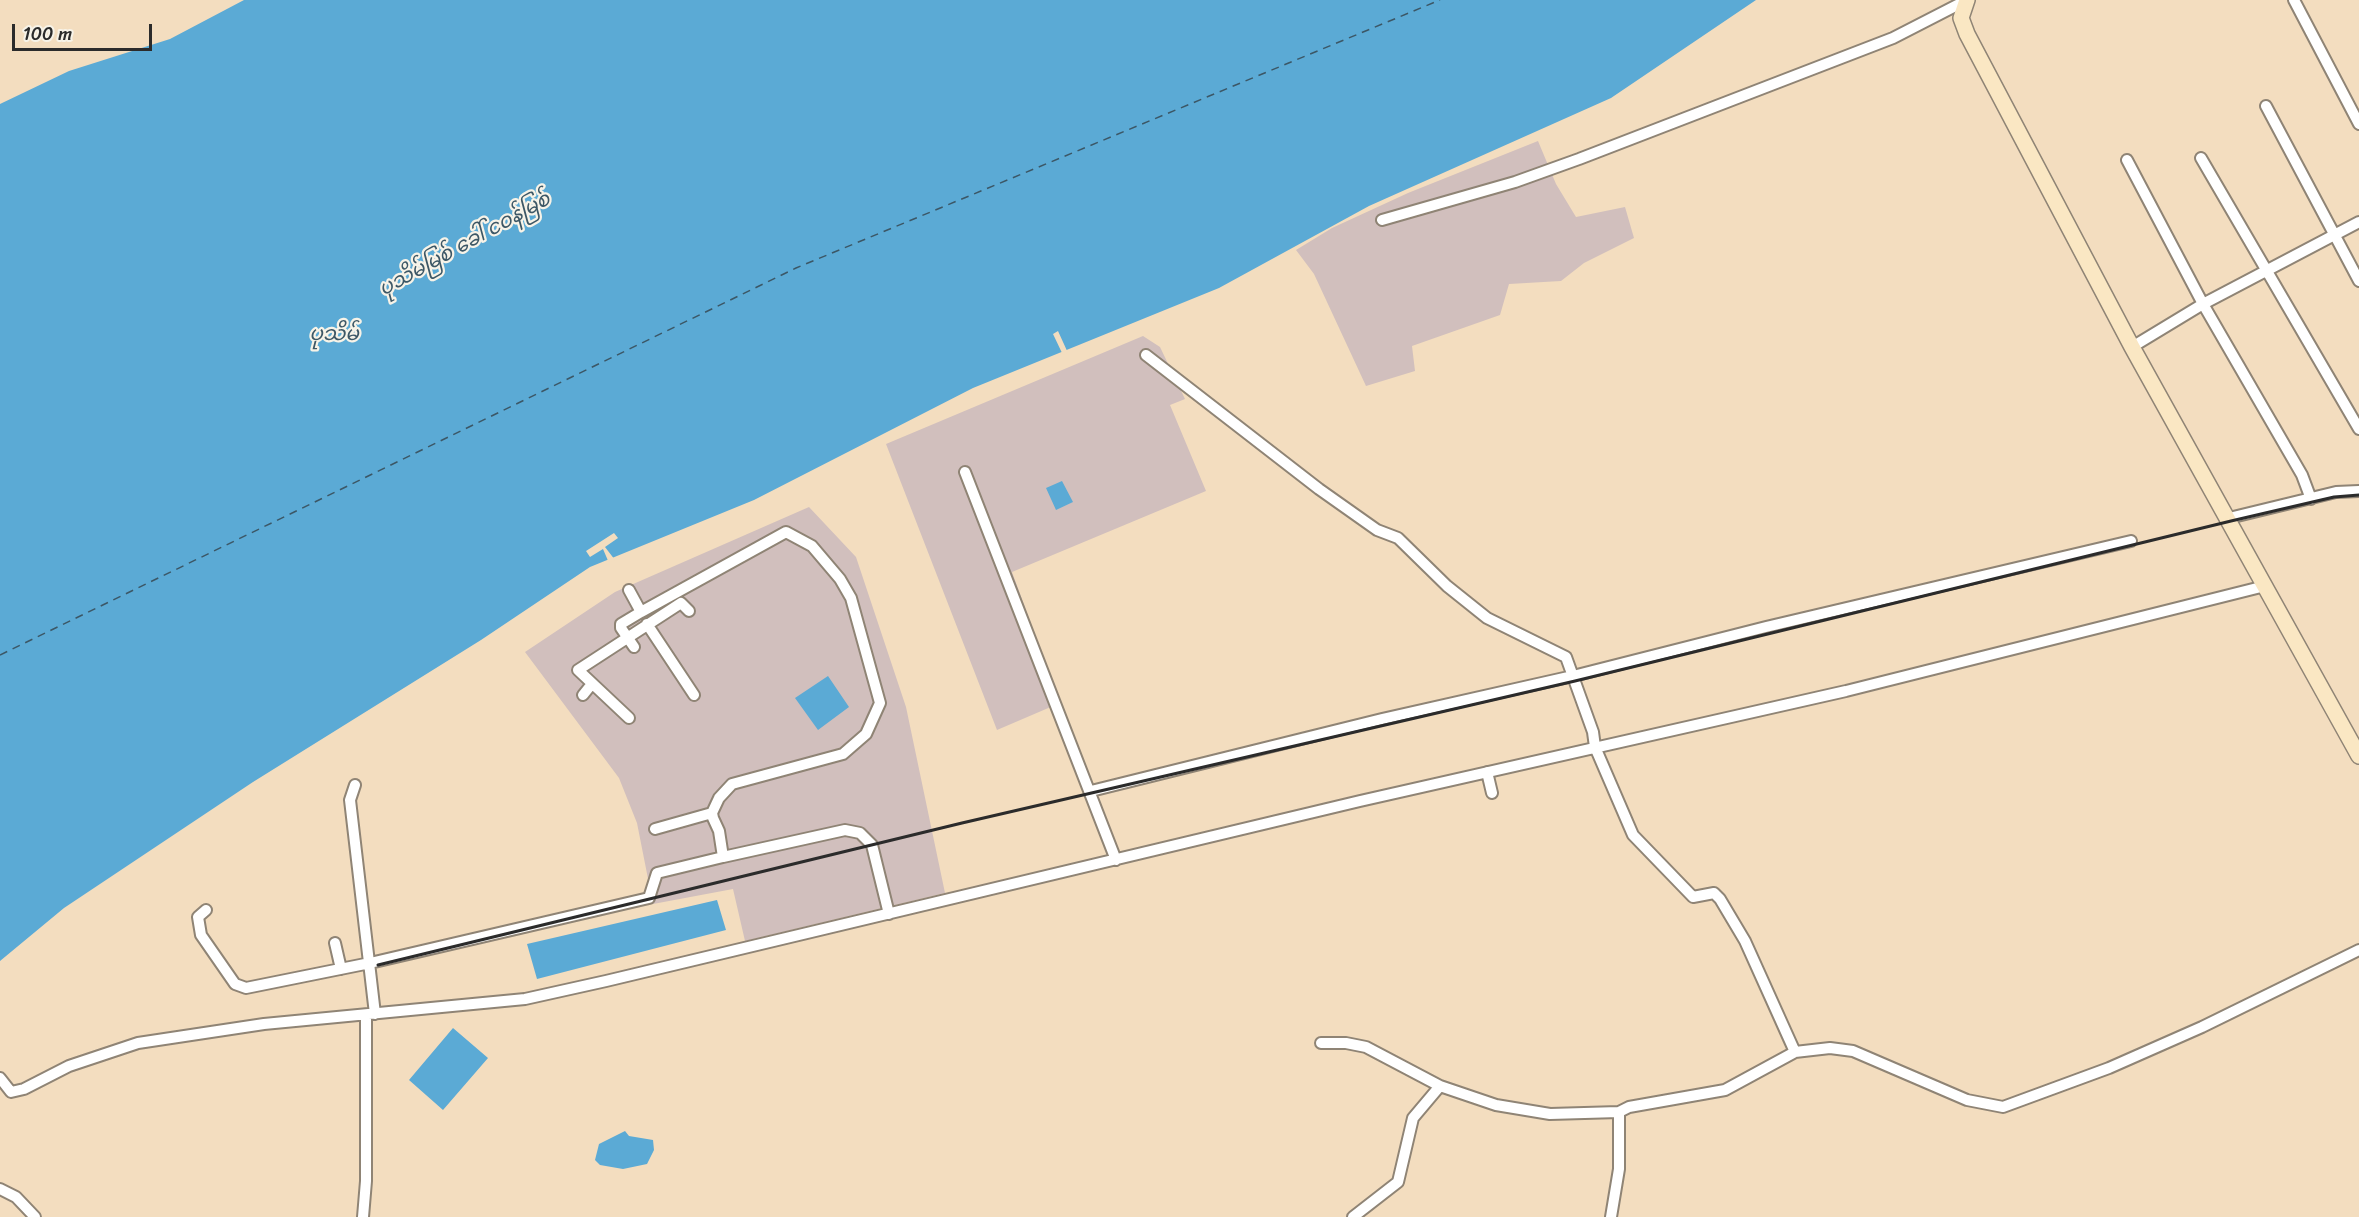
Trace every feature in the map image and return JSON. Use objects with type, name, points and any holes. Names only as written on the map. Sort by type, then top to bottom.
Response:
[{"type":"street","points":[[1382,220],[1515,182],[1579,159],[1893,38],[1967,0]]},
{"type":"street","points":[[1967,0],[1961,18],[1967,34],[2132,347],[2229,518],[2359,756]]},
{"type":"street","points":[[2294,0],[2359,124]]},
{"type":"street","points":[[2266,106],[2359,281]]},
{"type":"street","points":[[2201,158],[2268,269],[2359,429]]},
{"type":"street","points":[[2127,160],[2204,304],[2302,475],[2311,499]]},
{"type":"street","points":[[2132,347],[2204,304],[2359,222]]},
{"type":"street","points":[[1146,355],[1319,489],[1377,530],[1398,538],[1447,586],[1487,618],[1566,657],[1593,732],[1595,747],[1633,835],[1693,897],[1714,893],[1720,899],[1745,941],[1795,1052]]},
{"type":"street","points":[[965,471],[1013,600],[1091,791],[1116,860]]},
{"type":"street","points":[[2229,518],[2336,492],[2359,491]]},
{"type":"street","points":[[634,647],[621,624],[786,532],[812,546],[840,579],[851,598],[880,703],[867,734],[843,754],[732,784],[719,798],[712,813],[723,858]]},
{"type":"street","points":[[1091,791],[1382,719],[1574,676],[1766,627],[2131,541]]},
{"type":"street","points":[[0,1078],[11,1092],[24,1089],[69,1066],[138,1043],[264,1024],[525,999],[1487,772],[1846,691],[2265,586]]},
{"type":"street","points":[[629,590],[641,612]]},
{"type":"street","points":[[629,718],[591,685],[578,670],[681,603],[689,611]]},
{"type":"street","points":[[647,624],[694,695]]},
{"type":"street","points":[[583,695],[591,685]]},
{"type":"street","points":[[1487,772],[1492,793]]},
{"type":"street","points":[[355,785],[351,800],[362,930],[370,963],[371,1015],[363,1217]]},
{"type":"street","points":[[655,829],[712,813]]},
{"type":"street","points":[[206,910],[198,917],[201,935],[235,984],[246,988],[370,963],[649,898],[654,876],[657,873],[845,830],[860,833],[872,845],[889,914]]},
{"type":"street","points":[[335,943],[341,969]]},
{"type":"street","points":[[1321,1044],[1346,1043],[1366,1047],[1440,1086],[1497,1105],[1550,1114],[1619,1112],[1629,1107],[1725,1090],[1795,1052],[1830,1048],[1853,1051],[1968,1100],[2004,1107],[2120,1064],[2202,1027],[2359,950]]},
{"type":"street","points":[[1353,1217],[1398,1182],[1413,1118],[1440,1086]]},
{"type":"street","points":[[1611,1217],[1619,1169],[1619,1112]]},
{"type":"street","points":[[0,1189],[16,1197],[35,1217]]},
{"type":"shaded area","points":[[1538,141],[1556,184],[1576,217],[1625,207],[1634,238],[1584,263],[1561,281],[1509,284],[1500,315],[1412,346],[1415,371],[1366,386],[1314,274],[1296,250],[1332,228],[1408,193]]},
{"type":"shaded area","points":[[1143,336],[1160,347],[1185,399],[1170,405],[1206,491],[1012,572],[1060,703],[997,730],[886,444]]},
{"type":"shaded area","points":[[809,507],[856,557],[906,707],[945,893],[745,941],[733,889],[653,904],[637,823],[619,778],[525,652],[615,592]]},
{"type":"water","name":"ပုသိမ်","points":[[244,0],[1756,0],[1611,98],[1369,206],[1219,288],[973,388],[754,500],[590,567],[481,640],[253,782],[64,908],[0,961],[0,104],[69,71],[170,39]]},
{"type":"water","points":[[1062,481],[1073,502],[1056,510],[1046,488]]},
{"type":"water","points":[[828,676],[849,707],[818,730],[795,698]]},
{"type":"water","points":[[717,900],[726,930],[537,979],[527,944]]},
{"type":"water","points":[[453,1028],[488,1058],[443,1110],[409,1080]]},
{"type":"water","points":[[625,1131],[629,1136],[653,1140],[654,1150],[647,1164],[623,1169],[600,1165],[595,1160],[599,1144]]},
{"type":"pier","points":[[1058,331],[1068,353],[1063,355],[1053,334]]},
{"type":"pier","points":[[614,533],[618,538],[605,547],[615,560],[609,563],[603,549],[590,557],[586,551]]},
{"type":"ferry route","points":[[0,655],[796,268],[1440,0]]},
{"type":"railway","points":[[378,965],[962,823],[1575,681],[2231,521],[2334,497],[2359,495]]},
{"type":"water label","name":"ပုသိမ်မြစ် ခေါ် ငဝန်မြစ်","points":[[465,245]]}]
